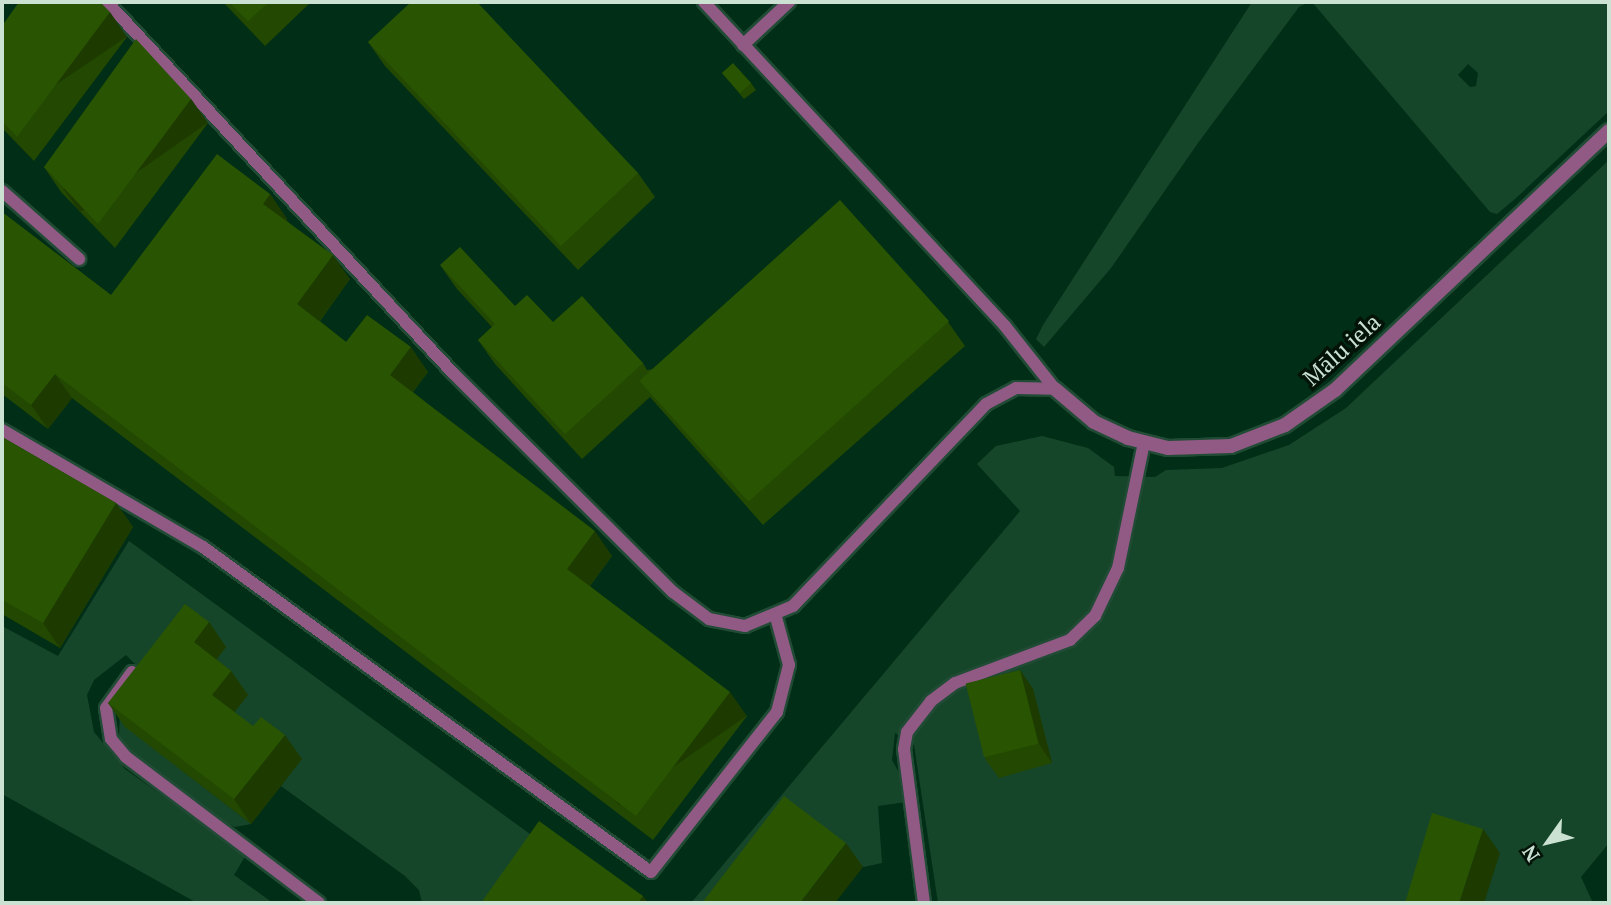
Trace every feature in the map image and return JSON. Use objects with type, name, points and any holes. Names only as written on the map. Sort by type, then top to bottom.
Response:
[{"type":"street","name":"Mālu iela","points":[[1055,389],[1094,422],[1144,442],[1168,448],[1231,446],[1285,425],[1311,409],[1609,131]]},
{"type":"lane","points":[[107,2],[453,373],[673,592],[709,619],[727,625],[745,626],[776,617],[811,590],[986,404],[1016,388],[1055,389]]},
{"type":"lane","points":[[704,2],[1005,326],[1055,389]]},
{"type":"lane","points":[[743,44],[789,2]]},
{"type":"lane","points":[[2,191],[79,259]]},
{"type":"lane","points":[[2,430],[203,547],[651,872],[777,712],[789,665],[776,617]]},
{"type":"lane","points":[[924,903],[904,749],[907,732],[931,701],[955,683],[1070,640],[1095,616],[1118,568],[1144,442]]},
{"type":"lane","points":[[132,672],[106,708],[111,738],[126,757],[318,903]]},
{"type":"green space","points":[[1252,2],[1309,2],[1299,7],[1198,143],[1111,268],[1044,347],[1036,339],[1043,325]]},
{"type":"green space","points":[[1312,2],[1609,2],[1609,111],[1515,199],[1497,214],[1490,212]],"holes":[[[1468,64],[1478,73],[1476,86],[1470,87],[1458,75]]]},
{"type":"green space","points":[[1609,160],[1609,843],[1581,877],[1593,903],[938,903],[914,745],[895,733],[892,760],[904,782],[906,802],[878,806],[882,863],[863,867],[801,821],[738,903],[691,903],[1020,511],[977,464],[996,446],[1042,436],[1088,448],[1114,467],[1115,476],[1155,477],[1166,470],[1222,468],[1289,445],[1346,408]]},
{"type":"green space","points":[[129,541],[549,848],[509,903],[422,903],[419,890],[405,876],[281,786],[301,759],[126,727],[251,824],[235,827],[219,820],[128,751],[119,737],[120,711],[141,670],[126,655],[94,680],[87,695],[94,732],[125,769],[246,855],[234,875],[273,903],[197,903],[2,794],[2,626],[58,656]]},
{"type":"building","points":[[19,2],[100,2],[110,12],[17,137],[2,121],[2,26]]},
{"type":"building","points":[[229,2],[269,2],[248,21]]},
{"type":"building","points":[[411,2],[477,2],[638,173],[561,246],[368,42]]},
{"type":"building","points":[[136,39],[191,99],[98,224],[44,167]]},
{"type":"building","points":[[733,63],[751,83],[740,93],[722,73]]},
{"type":"building","points":[[217,154],[270,194],[263,204],[333,255],[297,304],[346,342],[367,315],[411,347],[390,375],[595,531],[567,569],[730,692],[636,816],[55,374],[31,405],[2,383],[2,212],[111,295]]},
{"type":"building","points":[[840,200],[949,321],[748,502],[639,381]]},
{"type":"building","points":[[460,247],[515,306],[527,295],[553,322],[582,296],[643,363],[565,434],[478,340],[495,324],[440,265]]},
{"type":"building","points":[[2,437],[116,503],[43,623],[2,600]]},
{"type":"building","points":[[185,604],[209,622],[194,642],[231,671],[212,695],[253,726],[261,717],[285,735],[234,799],[108,703]]},
{"type":"building","points":[[1020,670],[1038,744],[984,757],[966,684]]},
{"type":"building","points":[[784,796],[846,843],[800,903],[702,903]]},
{"type":"building","points":[[1432,813],[1483,829],[1459,903],[1405,903]]},
{"type":"building","points":[[539,821],[643,896],[638,903],[481,903]]}]
